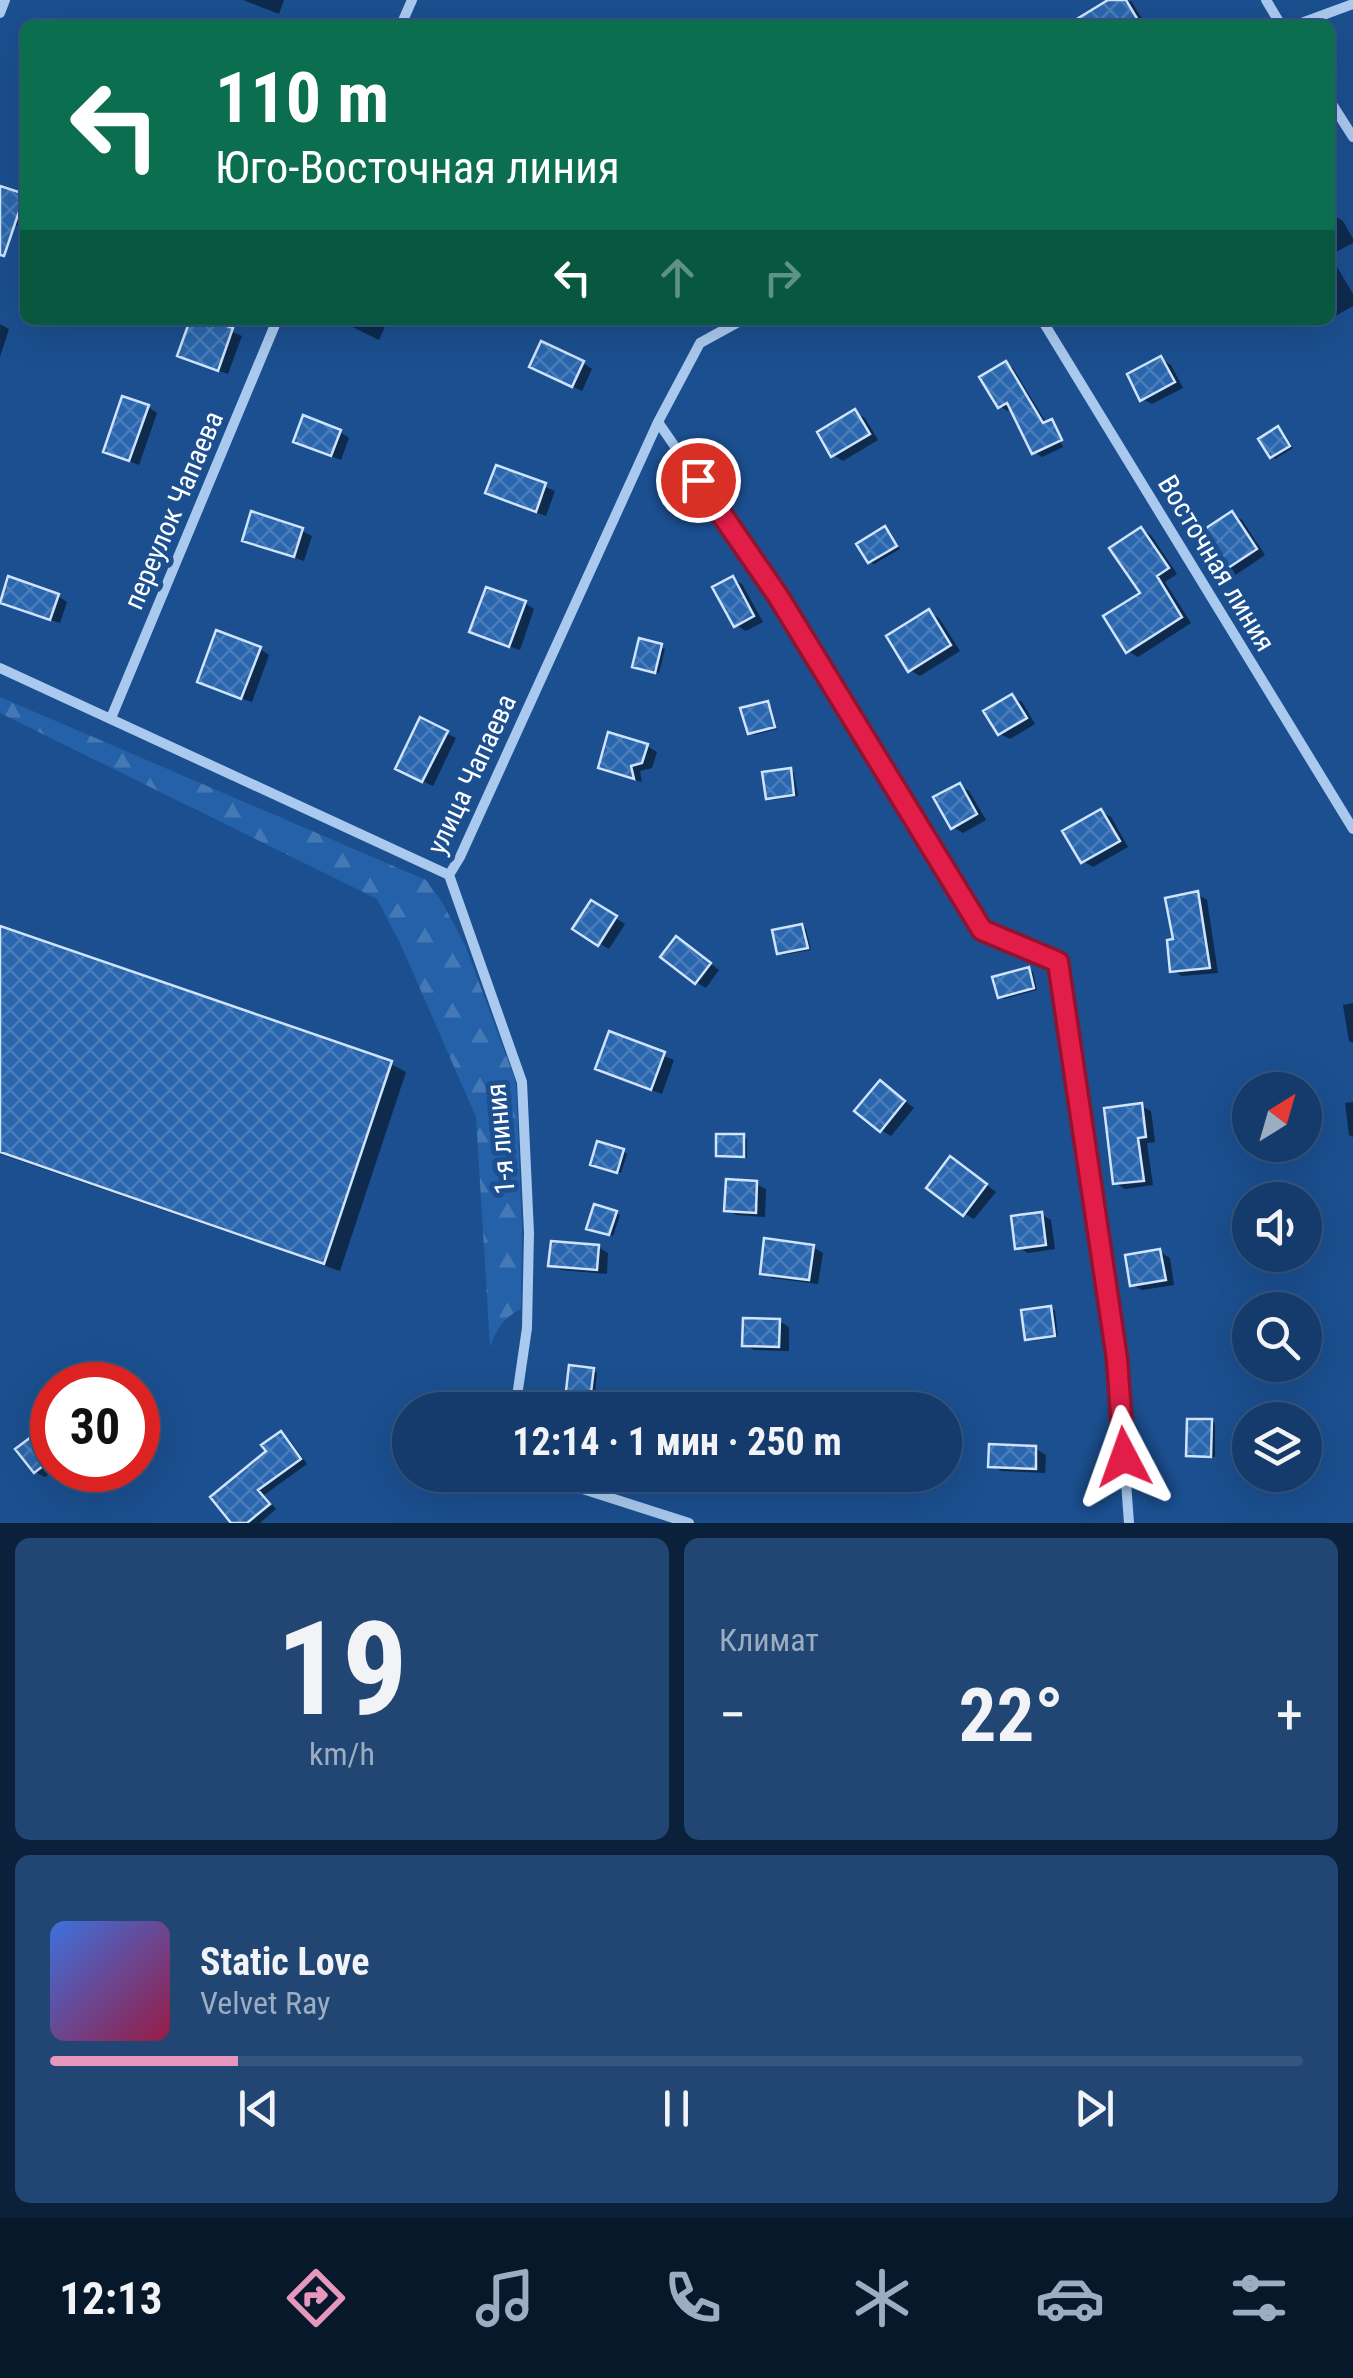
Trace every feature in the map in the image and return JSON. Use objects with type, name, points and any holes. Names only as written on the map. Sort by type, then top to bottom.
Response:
[{"type":"street","points":[[0,13],[5,0]]},
{"type":"street","points":[[1310,20],[1353,4]]},
{"type":"street","points":[[1335,109],[1353,137]]},
{"type":"street","name":"переулок Чапаева","points":[[111,718],[276,325]]},
{"type":"street","name":"улица Чапаева","points":[[0,668],[449,875],[658,422],[700,342],[732,325]]},
{"type":"street","name":"Восточная линия","points":[[1045,325],[1353,829]]},
{"type":"street","points":[[658,422],[778,596],[982,930],[1058,962],[1117,1359],[1129,1523]]},
{"type":"street","name":"1-я линия","points":[[449,875],[522,1082],[530,1233],[527,1328],[518,1392]]},
{"type":"street","points":[[592,1492],[689,1523]]},
{"type":"green space","points":[[0,697],[426,880],[465,945],[516,1082],[521,1309],[501,1325],[490,1347],[476,1117],[377,899],[0,713]]},
{"type":"building","points":[[1108,0],[1126,0],[1138,20],[1075,20]]},
{"type":"building","points":[[0,186],[20,192],[20,209],[4,256],[0,255]]},
{"type":"building","points":[[188,325],[233,328],[218,371],[177,356]]},
{"type":"building","points":[[541,341],[584,361],[572,387],[529,367]]},
{"type":"building","points":[[1161,356],[1175,382],[1140,401],[1127,374]]},
{"type":"building","points":[[1006,361],[1043,423],[1052,419],[1062,440],[1032,454],[1007,403],[998,408],[979,377]]},
{"type":"building","points":[[122,396],[149,405],[129,461],[103,452]]},
{"type":"building","points":[[855,409],[870,434],[831,457],[817,432]]},
{"type":"building","points":[[303,415],[341,430],[331,456],[293,442]]},
{"type":"building","points":[[1278,426],[1290,446],[1270,458],[1258,439]]},
{"type":"building","points":[[496,465],[546,483],[536,512],[485,493]]},
{"type":"building","points":[[251,511],[303,528],[294,557],[242,541]]},
{"type":"building","points":[[1232,511],[1257,549],[1219,574],[1194,536]]},
{"type":"building","points":[[885,526],[897,546],[868,563],[856,544]]},
{"type":"building","points":[[1141,527],[1169,568],[1157,576],[1182,617],[1126,653],[1103,616],[1140,593],[1109,548]]},
{"type":"building","points":[[8,576],[59,594],[50,620],[0,603]]},
{"type":"building","points":[[733,576],[754,616],[734,627],[712,587]]},
{"type":"building","points":[[486,587],[526,601],[509,647],[469,632]]},
{"type":"building","points":[[929,609],[951,645],[908,672],[886,636]]},
{"type":"building","points":[[216,630],[261,647],[241,699],[197,682]]},
{"type":"building","points":[[639,638],[662,644],[655,673],[632,667]]},
{"type":"building","points":[[1012,694],[1027,718],[998,735],[983,711]]},
{"type":"building","points":[[768,701],[775,727],[748,734],[740,708]]},
{"type":"building","points":[[420,717],[448,731],[422,782],[395,769]]},
{"type":"building","points":[[608,732],[648,744],[642,763],[631,766],[634,779],[598,768]]},
{"type":"building","points":[[791,768],[794,795],[766,799],[762,772]]},
{"type":"building","points":[[960,783],[977,814],[951,829],[933,797]]},
{"type":"building","points":[[1101,809],[1120,841],[1081,863],[1062,831]]},
{"type":"building","points":[[1198,891],[1210,968],[1170,972],[1167,940],[1173,939],[1165,898]]},
{"type":"building","points":[[591,900],[617,916],[598,946],[572,929]]},
{"type":"building","points":[[802,924],[808,948],[777,954],[772,930]]},
{"type":"building","points":[[0,926],[392,1061],[324,1264],[0,1152]]},
{"type":"building","points":[[676,936],[711,963],[695,984],[660,957]]},
{"type":"building","points":[[1029,967],[1034,988],[998,998],[992,977]]},
{"type":"building","points":[[609,1031],[665,1052],[651,1090],[595,1069]]},
{"type":"building","points":[[880,1080],[905,1101],[880,1132],[854,1111]]},
{"type":"building","points":[[1142,1103],[1146,1137],[1138,1138],[1144,1181],[1113,1184],[1104,1108]]},
{"type":"building","points":[[716,1134],[744,1134],[744,1157],[716,1156]]},
{"type":"building","points":[[597,1141],[624,1149],[617,1173],[590,1165]]},
{"type":"building","points":[[950,1156],[987,1184],[963,1216],[926,1188]]},
{"type":"building","points":[[726,1179],[757,1181],[756,1213],[724,1211]]},
{"type":"building","points":[[594,1204],[617,1211],[609,1235],[586,1229]]},
{"type":"building","points":[[1042,1212],[1046,1245],[1015,1249],[1011,1216]]},
{"type":"building","points":[[764,1238],[814,1245],[809,1280],[760,1274]]},
{"type":"building","points":[[551,1241],[599,1245],[597,1270],[548,1266]]},
{"type":"building","points":[[1160,1249],[1166,1280],[1130,1286],[1125,1255]]},
{"type":"building","points":[[1051,1306],[1055,1336],[1025,1340],[1021,1310]]},
{"type":"building","points":[[743,1318],[780,1319],[779,1347],[742,1346]]},
{"type":"building","points":[[569,1365],[594,1368],[591,1392],[566,1392]]},
{"type":"building","points":[[1187,1419],[1212,1419],[1211,1457],[1186,1456]]},
{"type":"building","points":[[281,1431],[301,1459],[258,1490],[270,1504],[247,1523],[231,1523],[210,1497],[266,1451],[261,1445]]},
{"type":"building","points":[[30,1438],[30,1468],[15,1449]]},
{"type":"building","points":[[989,1444],[1036,1446],[1036,1469],[988,1467]]},
{"type":"route","points":[[698,480],[778,596],[982,930],[1058,962],[1117,1359],[1124,1457]]}]
